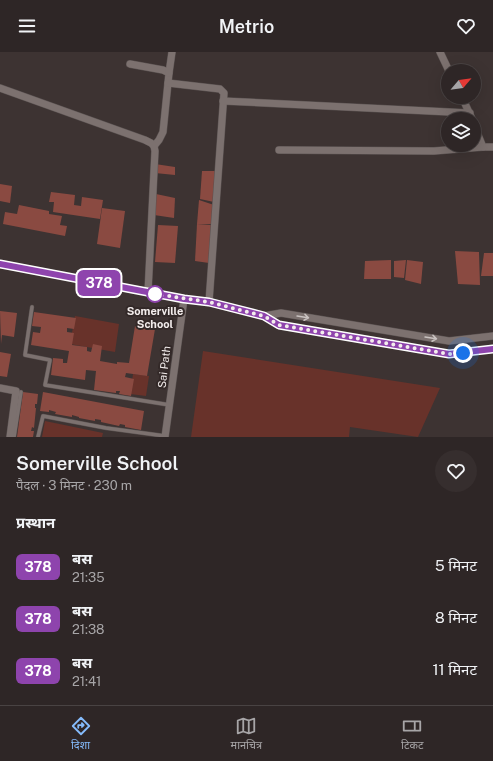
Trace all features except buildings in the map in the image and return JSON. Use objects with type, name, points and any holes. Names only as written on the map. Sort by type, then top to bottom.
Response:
[{"type":"street","points":[[154,146],[163,132],[172,52]]},
{"type":"street","points":[[440,52],[446,64]]},
{"type":"street","points":[[130,64],[163,70],[169,74]]},
{"type":"street","points":[[168,83],[220,89],[224,93],[209,302]]},
{"type":"street","points":[[0,88],[145,140],[154,146],[155,151],[148,292]]},
{"type":"street","points":[[223,101],[441,114]]},
{"type":"street","points":[[481,142],[483,147]]},
{"type":"street","points":[[279,150],[434,151],[493,147]]},
{"type":"street","points":[[0,264],[184,299],[209,302],[264,316],[279,325],[449,354],[493,349]]},
{"type":"street","name":"Sai Path","points":[[165,436],[184,299]]},
{"type":"street","points":[[264,316],[281,313],[449,341],[493,336]]},
{"type":"street","points":[[0,388],[16,391],[10,437]]},
{"type":"lane","points":[[32,307],[25,355],[50,360],[45,385],[170,405]]},
{"type":"lane","points":[[14,437],[21,392]]},
{"type":"lane","points":[[38,437],[43,416],[145,435],[165,436]]},
{"type":"shaded area","points":[[75,316],[119,324],[115,352],[70,344]]},
{"type":"shaded area","points":[[203,351],[440,388],[418,437],[350,427],[349,437],[191,437]]},
{"type":"shaded area","points":[[133,374],[149,376],[146,396],[130,394]]},
{"type":"shaded area","points":[[45,421],[103,433],[102,437],[42,437]]},
{"type":"bus line","name":"378","points":[[0,264],[184,299],[209,302],[264,316],[279,325],[449,354],[493,349]]},
{"type":"place","name":"Somerville School","points":[[155,294]]},
{"type":"route","points":[[155,294],[209,302],[264,316],[279,325],[449,354],[463,353]]}]
